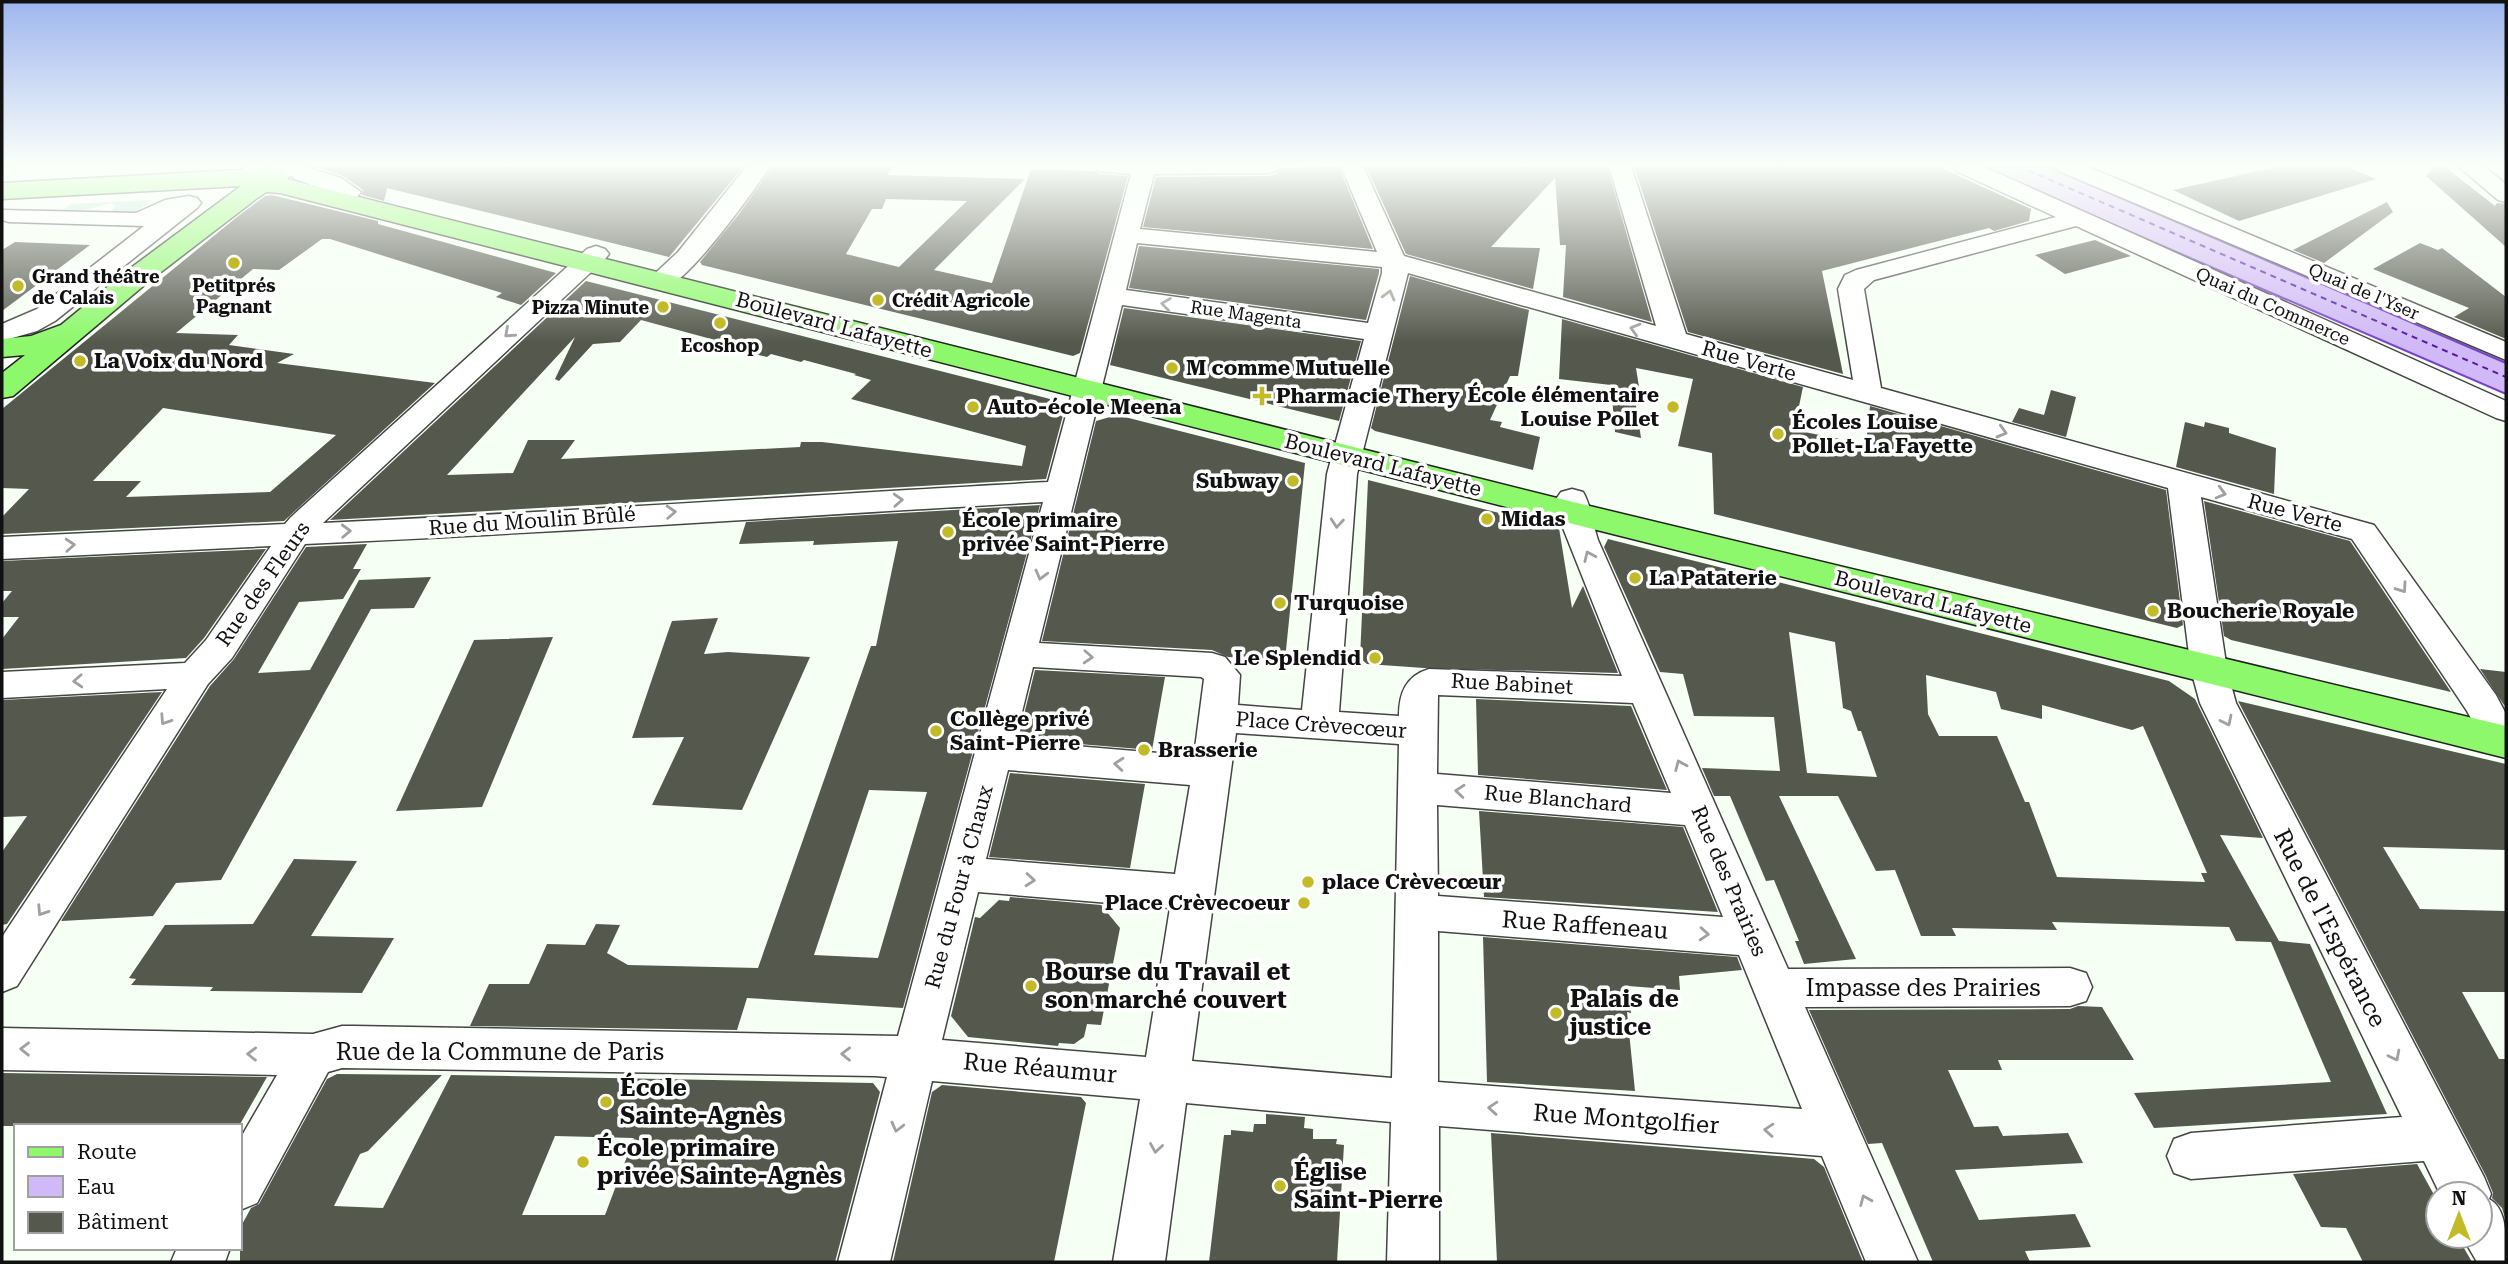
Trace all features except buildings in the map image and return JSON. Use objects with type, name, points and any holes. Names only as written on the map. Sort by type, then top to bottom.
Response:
[{"type":"main road","points":[[2,389],[201,225]]},
{"type":"main road","name":"Boulevard Lafayette","points":[[451,225],[666,276],[1572,506],[2502,734]]},
{"type":"main road","name":"Boulevard Lafayette","points":[[470,225],[591,258]]},
{"type":"main road","points":[[2,349],[46,341],[86,318]]},
{"type":"main road","points":[[2,349],[16,353],[19,358],[2,377]]},
{"type":"street","points":[[2,333],[46,315],[154,225]]},
{"type":"street","points":[[666,276],[687,257],[712,225]]},
{"type":"street","name":"Rue du Four à Chaux","points":[[864,1262],[914,1056],[1063,491],[1129,225]]},
{"type":"street","points":[[1319,724],[1340,482],[1395,273],[1394,261],[1378,225]]},
{"type":"street","points":[[1638,225],[1674,341]]},
{"type":"street","points":[[1866,394],[1867,384],[1852,289],[1854,281],[1865,275],[2052,225]]},
{"type":"street","name":"Quai du Commerce","points":[[2093,225],[2506,412]]},
{"type":"street","name":"Quai de l'Yser","points":[[2206,225],[2506,352]]},
{"type":"street","name":"Rue Verte","points":[[1127,235],[1394,261],[2363,532],[2502,734]]},
{"type":"street","name":"Rue des Fleurs","points":[[2,973],[195,675],[219,649],[293,533],[591,258]]},
{"type":"street","name":"Rue Magenta","points":[[1112,296],[1380,333]]},
{"type":"street","name":"Rue de l'Espérance","points":[[2183,483],[2208,663],[2218,703],[2458,1180]]},
{"type":"street","name":"Rue du Moulin Brûlé","points":[[2,548],[563,522],[642,514],[1063,491]]},
{"type":"street","name":"Rue des Prairies","points":[[1572,506],[1892,1262]]},
{"type":"street","points":[[1020,654],[1205,664],[1217,669],[1222,675],[1219,718]]},
{"type":"street","points":[[2,685],[195,675]]},
{"type":"street","name":"Rue Babinet","points":[[1418,731],[1419,694],[1422,686],[1439,680],[1648,690]]},
{"type":"street","name":"Place Crèvecœur","points":[[1139,1262],[1219,718],[1418,731],[1413,1262]]},
{"type":"street","points":[[993,754],[1211,772]]},
{"type":"street","name":"Rue Blanchard","points":[[1417,788],[1699,810]]},
{"type":"street","points":[[962,874],[1194,893]]},
{"type":"street","name":"Rue Raffeneau","points":[[1416,912],[1754,938]]},
{"type":"street","name":"Impasse des Prairies","points":[[1775,988],[2070,987]]},
{"type":"street","name":"Rue de la Commune de Paris","points":[[2,1049],[313,1055],[342,1047],[354,1047],[914,1056]]},
{"type":"street","points":[[242,1182],[313,1055]]},
{"type":"street","name":"Rue Réaumur","points":[[914,1056],[1166,1080]]},
{"type":"street","points":[[1166,1080],[1415,1101]]},
{"type":"street","name":"Rue Montgolfier","points":[[1415,1101],[1837,1134]]},
{"type":"street","points":[[2191,1156],[2435,1137]]},
{"type":"street","points":[[2494,1244],[2505,1262]]},
{"type":"water","points":[[2114,225],[2184,225],[2506,363],[2506,394]]},
{"type":"ferry route","points":[[2154,225],[2506,377]]},
{"type":"place","name":"Petitprés Pagnant","points":[[234,263]]},
{"type":"place","name":"Grand théâtre de Calais","points":[[18,286]]},
{"type":"place","name":"Crédit Agricole","points":[[878,300]]},
{"type":"place","name":"Pizza Minute","points":[[663,307]]},
{"type":"place","name":"Ecoshop","points":[[720,323]]},
{"type":"place","name":"La Voix du Nord","points":[[80,361]]},
{"type":"place","name":"M comme Mutuelle","points":[[1172,368]]},
{"type":"place","name":"Pharmacie Thery","points":[[1262,396]]},
{"type":"place","name":"Auto-école Meena","points":[[973,407]]},
{"type":"place","name":"École élémentaire Louise Pollet","points":[[1673,407]]},
{"type":"place","name":"Écoles Louise Pollet-La Fayette","points":[[1778,434]]},
{"type":"place","name":"Subway","points":[[1293,481]]},
{"type":"place","name":"Midas","points":[[1487,519]]},
{"type":"place","name":"École primaire privée Saint-Pierre","points":[[948,532]]},
{"type":"place","name":"La Pataterie","points":[[1635,578]]},
{"type":"place","name":"Turquoise","points":[[1280,603]]},
{"type":"place","name":"Boucherie Royale","points":[[2153,611]]},
{"type":"place","name":"Le Splendid","points":[[1375,658]]},
{"type":"place","name":"Collège privé Saint-Pierre","points":[[936,731]]},
{"type":"place","name":"Brasserie","points":[[1144,750]]},
{"type":"place","name":"place Crèvecœur","points":[[1308,882]]},
{"type":"place","name":"Place Crèvecoeur","points":[[1304,903]]},
{"type":"place","name":"Bourse du Travail et son marché couvert","points":[[1031,986]]},
{"type":"place","name":"Palais de justice","points":[[1556,1013]]},
{"type":"place","name":"École Sainte-Agnès","points":[[606,1102]]},
{"type":"place","name":"École primaire privée Sainte-Agnès","points":[[583,1162]]},
{"type":"place","name":"Église Saint-Pierre","points":[[1280,1186]]}]
